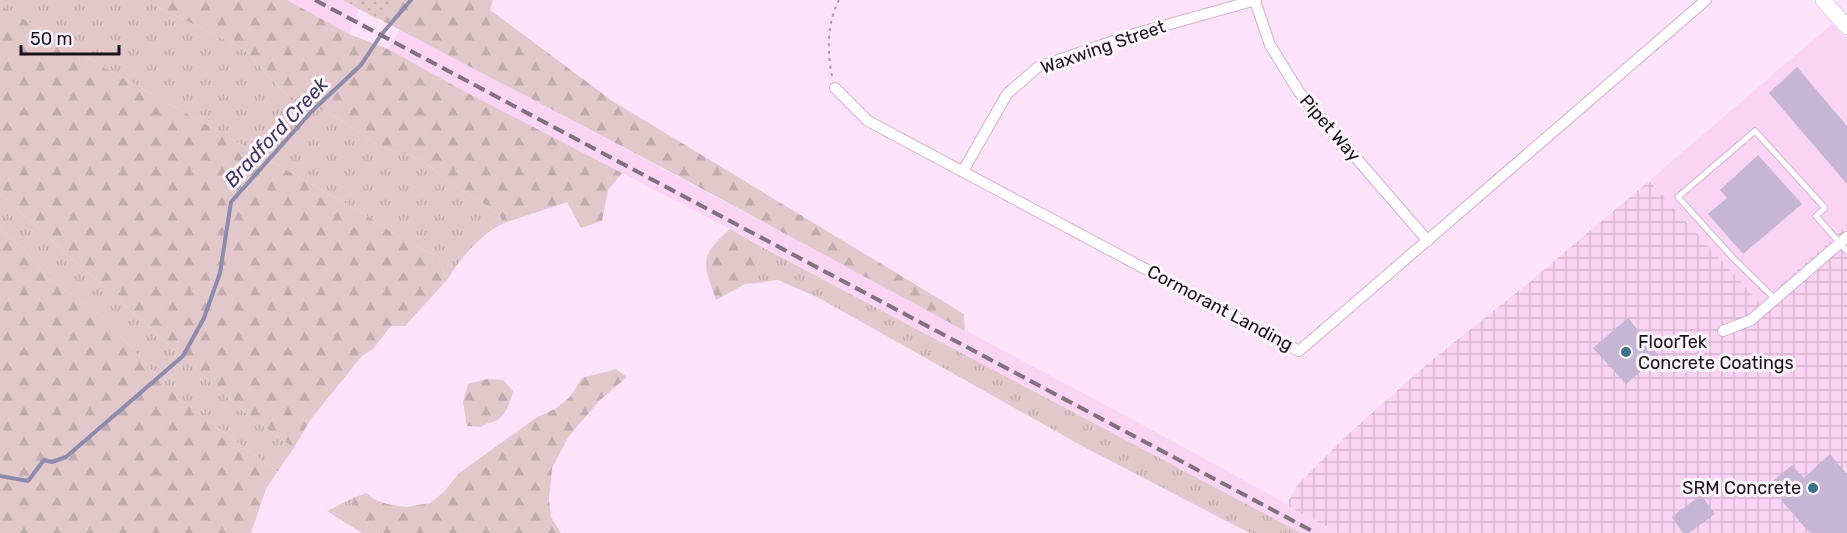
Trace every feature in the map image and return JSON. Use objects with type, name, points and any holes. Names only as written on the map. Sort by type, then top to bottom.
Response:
[{"type":"street","name":"Pipet Way","points":[[1256,0],[1270,45],[1299,92],[1428,241]]},
{"type":"street","name":"Waxwing Street","points":[[963,171],[1007,94],[1038,67],[1134,34],[1256,0]]},
{"type":"street","name":"Cormorant Landing","points":[[835,88],[868,121],[1299,351],[1706,0]]},
{"type":"street","points":[[1823,0],[1847,27]]},
{"type":"street","points":[[1723,330],[1751,320],[1845,244]]},
{"type":"lane","points":[[1776,300],[1734,259],[1678,197],[1755,131],[1825,208],[1816,216],[1845,244]]},
{"type":"path","points":[[835,88],[828,59],[829,38],[839,0]]},
{"type":"shaded area","points":[[287,0],[343,0],[359,9],[349,34]]},
{"type":"shaded area","points":[[1832,24],[1847,40],[1847,226],[1760,303],[1649,181]]},
{"type":"shaded area","points":[[400,29],[1143,425],[1340,533],[1301,533],[730,229],[462,90],[388,49]]},
{"type":"shaded area","points":[[1649,181],[1760,303],[1847,226],[1847,533],[1340,533],[1286,505],[1298,484],[1345,437],[1426,365],[1521,289]]},
{"type":"green space","points":[[0,0],[144,0],[244,49],[284,93],[338,118],[380,146],[420,159],[451,183],[498,213],[504,223],[487,233],[472,247],[447,280],[438,256],[406,242],[363,213],[100,65],[0,5]]},
{"type":"green space","points":[[144,0],[287,0],[349,34],[388,49],[622,173],[608,190],[602,221],[581,228],[567,202],[504,223],[498,213],[451,183],[420,159],[380,146],[338,118],[284,93],[244,49]]},
{"type":"green space","points":[[343,0],[493,0],[490,10],[614,102],[964,314],[965,331],[684,179]]},
{"type":"green space","points":[[343,0],[400,0],[377,19]]},
{"type":"green space","points":[[0,5],[100,65],[363,213],[406,242],[438,256],[447,280],[405,326],[391,326],[373,349],[362,356],[310,420],[294,448],[243,411],[0,194]]},
{"type":"green space","points":[[0,194],[243,411],[294,448],[277,472],[176,396],[101,315],[50,279],[21,247],[0,229]]},
{"type":"green space","points":[[0,229],[21,247],[50,279],[101,315],[176,396],[277,472],[266,489],[251,533],[0,533]]},
{"type":"green space","points":[[730,229],[762,247],[757,283],[745,284],[716,300],[708,277],[706,261],[712,247]]},
{"type":"green space","points":[[762,247],[1301,533],[1250,533],[1084,447],[819,298],[778,280],[757,283]]},
{"type":"green space","points":[[616,369],[627,377],[600,400],[569,436],[552,468],[549,500],[551,517],[561,533],[380,533],[356,514],[353,498],[366,493],[387,504],[406,507],[430,503],[444,492],[458,474],[537,417],[555,409],[570,397],[582,378]]},
{"type":"green space","points":[[487,379],[503,380],[513,391],[509,404],[499,419],[481,427],[467,426],[463,402],[468,384]]},
{"type":"green space","points":[[353,498],[356,514],[380,533],[362,533],[327,511]]},
{"type":"building","points":[[1797,67],[1847,126],[1847,184],[1769,93]]},
{"type":"building","points":[[1758,155],[1802,204],[1743,254],[1708,214],[1727,198],[1720,190]]},
{"type":"building","name":"FloorTek Concrete Coatings","points":[[1628,318],[1659,356],[1626,384],[1593,348]]},
{"type":"building","name":"SRM Concrete","points":[[1830,454],[1847,474],[1847,533],[1810,533],[1781,500],[1786,495],[1773,481],[1792,465],[1804,478]]},
{"type":"building","points":[[1701,495],[1715,514],[1689,533],[1683,533],[1672,517]]},
{"type":"waterway","name":"Bradford Creek","points":[[0,476],[28,481],[44,460],[52,462],[66,457],[183,356],[204,318],[220,273],[231,202],[312,111],[361,65],[381,35],[411,0]]},
{"type":"railway","points":[[315,0],[1316,533]]},
{"type":"place","name":"FloorTek Concrete Coatings","points":[[1626,352]]},
{"type":"place","name":"SRM Concrete","points":[[1813,488]]}]
